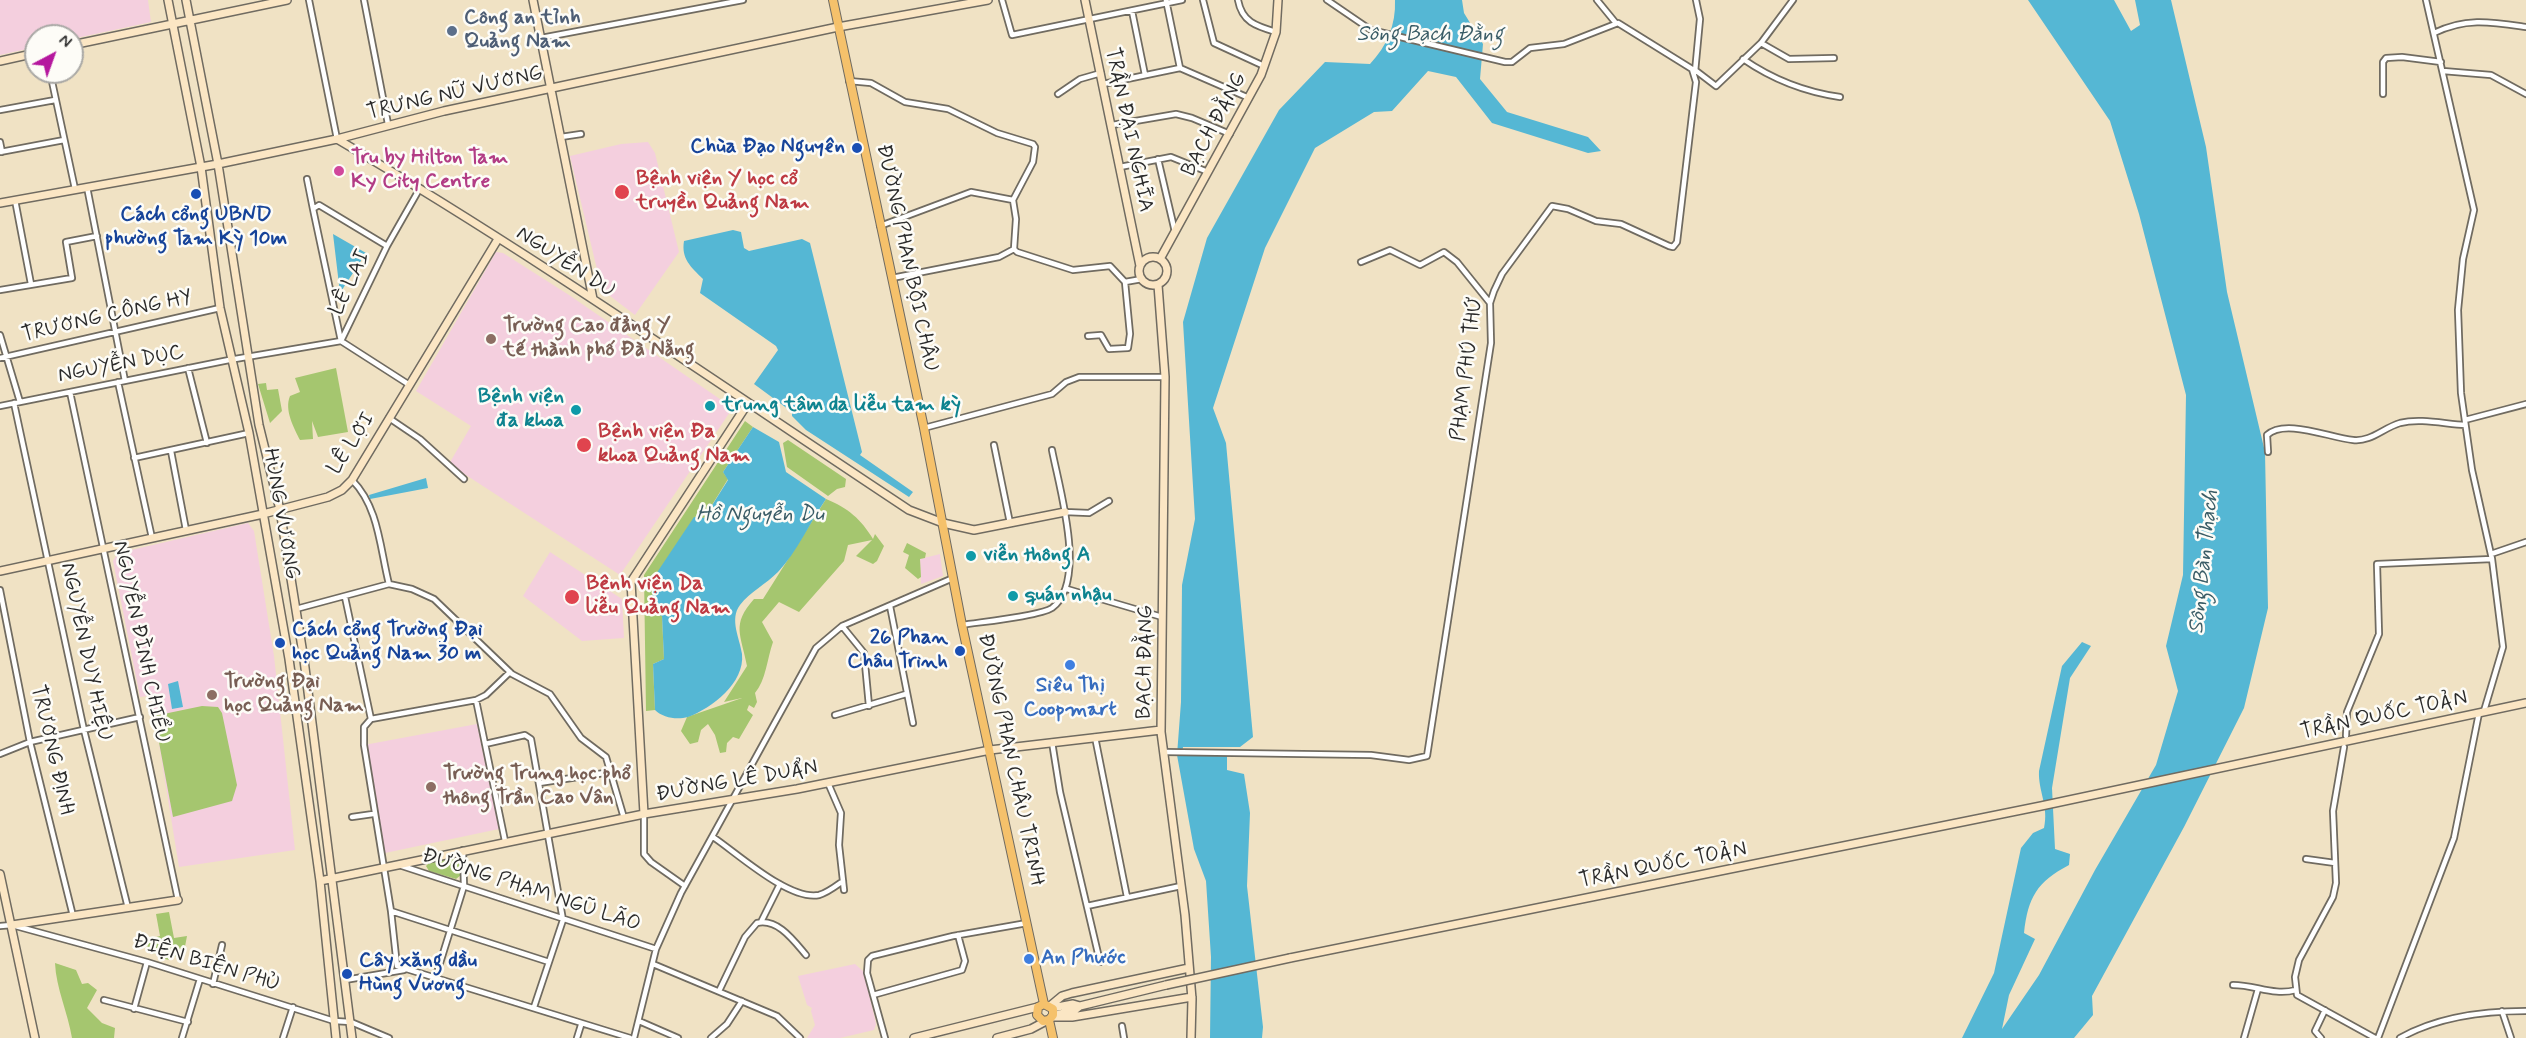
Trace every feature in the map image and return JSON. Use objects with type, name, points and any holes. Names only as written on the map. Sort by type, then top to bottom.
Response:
[{"type":"main road","name":"ĐƯỜNG PHAN BỘI CHÂU","points":[[833,0],[943,523]]},
{"type":"main road","name":"ĐƯỜNG PHAN CHÂU TRINH","points":[[943,523],[962,625],[1053,1038]]},
{"type":"street","name":"HÙNG VƯƠNG","points":[[168,0],[201,167],[220,308],[249,433],[289,659],[320,880],[336,1038]]},
{"type":"street","name":"HÙNG VƯƠNG","points":[[186,0],[218,164],[259,425],[280,510],[296,609],[333,878],[352,1038]]},
{"type":"street","points":[[84,42],[287,0]]},
{"type":"street","points":[[309,0],[337,139]]},
{"type":"street","points":[[364,0],[388,124]]},
{"type":"street","points":[[533,0],[593,299]]},
{"type":"street","points":[[541,38],[743,0]]},
{"type":"street","name":"TRƯNG NỮ VƯƠNG","points":[[0,203],[218,164],[337,139],[388,124],[838,27],[988,0]]},
{"type":"street","points":[[1002,0],[1012,35],[1089,21],[1166,1],[1182,0]]},
{"type":"street","name":"TRẦN ĐẠI NGHĨA","points":[[1085,0],[1140,266]]},
{"type":"street","points":[[1203,0],[1214,43],[1264,66]]},
{"type":"street","points":[[1238,0],[1246,19],[1255,26],[1276,32]]},
{"type":"street","name":"BẠCH ĐẰNG","points":[[1160,259],[1230,134],[1264,66],[1276,32],[1278,0]]},
{"type":"street","points":[[1327,0],[1371,30],[1509,63],[1530,48],[1564,44],[1591,35],[1615,22]]},
{"type":"street","points":[[1597,0],[1615,22],[1650,41],[1716,86],[1761,43],[1792,0]]},
{"type":"street","points":[[1695,71],[1700,19],[1696,0]]},
{"type":"street","points":[[2344,747],[2333,811],[2334,894],[2299,960],[2295,977],[2296,990],[2297,995],[2377,1038],[2454,838],[2482,712],[2503,647],[2491,556],[2465,423],[2458,310],[2463,259],[2474,210],[2426,0]]},
{"type":"street","points":[[1166,1],[1180,68]]},
{"type":"street","points":[[1132,11],[1145,75]]},
{"type":"street","points":[[2434,33],[2466,21],[2483,20],[2526,27]]},
{"type":"street","points":[[1761,43],[1789,59],[1834,58]]},
{"type":"street","points":[[0,61],[24,56]]},
{"type":"street","points":[[2383,94],[2383,62],[2386,58],[2402,57],[2441,62]]},
{"type":"street","points":[[1743,59],[1762,71],[1802,89],[1840,97]]},
{"type":"street","points":[[1103,84],[1180,68],[1249,98]]},
{"type":"street","name":"PHẠM PHÚ THỨ","points":[[1165,752],[1371,755],[1408,760],[1427,756],[1491,343],[1490,303],[1502,274],[1552,206],[1568,209],[1596,221],[1621,224],[1646,238],[1669,246],[1676,246],[1695,71]]},
{"type":"street","points":[[2443,71],[2490,75],[2526,94]]},
{"type":"street","points":[[1058,94],[1080,79],[1101,73]]},
{"type":"street","points":[[849,81],[871,83],[905,102],[948,109],[998,133],[1033,144],[1033,162],[1012,200],[1016,219],[1014,249]]},
{"type":"street","points":[[53,84],[75,189]]},
{"type":"street","points":[[0,110],[56,100]]},
{"type":"street","points":[[1112,125],[1176,114],[1192,118],[1230,134]]},
{"type":"street","points":[[561,137],[581,134]]},
{"type":"street","name":"NGUYỄN DU","points":[[337,139],[420,188],[593,299],[909,510],[943,523],[974,530],[1065,512]]},
{"type":"street","points":[[0,142],[1,152],[64,140]]},
{"type":"street","points":[[1120,167],[1171,157],[1208,172]]},
{"type":"street","points":[[1158,159],[1175,232]]},
{"type":"street","points":[[307,179],[341,341],[408,384]]},
{"type":"street","points":[[87,187],[125,381]]},
{"type":"street","name":"LÊ LAI","points":[[248,358],[341,341],[387,246],[420,188]]},
{"type":"street","points":[[880,226],[971,192],[1012,200]]},
{"type":"street","points":[[15,200],[31,284]]},
{"type":"street","points":[[313,209],[320,205],[387,246]]},
{"type":"street","points":[[0,290],[72,278],[66,242],[97,236]]},
{"type":"street","name":"LÊ LỢI","points":[[0,571],[280,510],[328,497],[342,490],[352,480],[408,384],[498,239]]},
{"type":"street","points":[[892,278],[999,257],[1014,249]]},
{"type":"street","points":[[1014,249],[1017,252],[1073,270],[1110,266],[1125,282],[1130,334],[1128,348],[1109,349],[1101,335],[1088,336]]},
{"type":"street","points":[[1361,262],[1390,250],[1420,265],[1444,252],[1456,262],[1490,303]]},
{"type":"street","points":[[1151,257],[1160,259],[1168,271],[1165,279],[1158,285],[1149,285],[1142,279],[1140,266],[1151,257]]},
{"type":"street","points":[[1125,282],[1142,279]]},
{"type":"street","name":"BẠCH ĐẰNG","points":[[1158,285],[1165,377],[1161,730],[1190,968],[1191,1038]]},
{"type":"street","name":"TRƯƠNG CÔNG HY","points":[[3,357],[220,308]]},
{"type":"street","name":"NGUYỄN DUY HIỆU","points":[[0,335],[3,357],[17,402],[84,730],[128,908]]},
{"type":"street","name":"NGUYỄN DỤC","points":[[0,406],[248,358]]},
{"type":"street","points":[[188,368],[207,443]]},
{"type":"street","points":[[924,428],[1052,394],[1066,382],[1079,377],[1165,377]]},
{"type":"street","points":[[118,382],[152,538]]},
{"type":"street","name":"NGUYỄN ĐÌNH CHIỂU","points":[[70,392],[178,900]]},
{"type":"street","points":[[685,886],[651,862],[644,854],[644,814],[631,582],[748,403]]},
{"type":"street","points":[[2268,452],[2267,435],[2280,429],[2301,429],[2355,440],[2367,439],[2403,423],[2465,423],[2526,404]]},
{"type":"street","points":[[389,418],[420,439],[464,479]]},
{"type":"street","points":[[134,458],[171,452],[249,433]]},
{"type":"street","points":[[994,445],[1010,523]]},
{"type":"street","points":[[962,625],[1050,609],[1067,589],[1069,528],[1052,450]]},
{"type":"street","points":[[171,452],[186,530]]},
{"type":"street","points":[[352,480],[360,488],[379,530],[381,552],[389,584]]},
{"type":"street","points":[[1065,512],[1089,513],[1109,501]]},
{"type":"street","points":[[2346,736],[2347,712],[2379,634],[2377,564],[2491,556],[2526,542]]},
{"type":"street","points":[[345,597],[371,719],[363,733],[373,814],[385,866],[397,966],[534,1007],[581,1025],[632,1038],[639,1021],[656,949],[685,886],[804,666],[827,637],[842,626],[952,578]]},
{"type":"street","points":[[296,609],[389,584],[412,589],[434,599],[510,672],[550,694],[581,738],[606,757],[624,818]]},
{"type":"street","points":[[1067,589],[1163,617]]},
{"type":"street","name":"TRƯƠNG ĐỊNH","points":[[0,590],[30,742],[73,916]]},
{"type":"street","points":[[890,606],[913,723]]},
{"type":"street","points":[[842,626],[864,653],[869,706]]},
{"type":"street","points":[[371,719],[476,700],[486,695],[510,672]]},
{"type":"street","points":[[836,716],[906,694]]},
{"type":"street","points":[[476,700],[505,841]]},
{"type":"street","name":"TRẦN QUỐC TOẢN","points":[[1048,1012],[1075,1010],[1080,1006],[1166,985],[1290,958],[2041,806],[2526,704]]},
{"type":"street","points":[[0,754],[30,742],[140,717]]},
{"type":"street","name":"ĐƯỜNG LÊ DUẨN","points":[[320,880],[644,814],[828,783],[990,750],[1161,730]]},
{"type":"street","points":[[485,744],[528,736],[539,783],[563,920],[534,1007]]},
{"type":"street","points":[[1095,738],[1127,897]]},
{"type":"street","points":[[1052,742],[1060,792],[1100,962]]},
{"type":"street","points":[[539,783],[610,772]]},
{"type":"street","points":[[828,783],[841,813],[839,845],[844,890]]},
{"type":"street","points":[[352,817],[373,814]]},
{"type":"street","points":[[713,837],[755,870],[780,884],[816,896],[843,881]]},
{"type":"street","points":[[436,976],[464,886],[463,850]]},
{"type":"street","points":[[2306,859],[2335,863]]},
{"type":"street","name":"ĐƯỜNG PHẠM NGŨ LÃO","points":[[396,864],[656,949]]},
{"type":"street","points":[[0,874],[35,1038]]},
{"type":"street","points":[[719,991],[745,937],[751,927],[761,922],[780,884]]},
{"type":"street","points":[[1087,906],[1181,886]]},
{"type":"street","points":[[0,926],[178,900]]},
{"type":"street","points":[[391,911],[549,962]]},
{"type":"street","points":[[761,922],[778,927],[806,955]]},
{"type":"street","points":[[885,1038],[866,965],[872,956],[958,935],[1027,923]]},
{"type":"street","name":"ĐIỆN BIÊN PHỦ","points":[[12,925],[147,962],[334,1021],[351,1022],[388,1038]]},
{"type":"street","points":[[873,995],[962,970],[965,961],[958,935]]},
{"type":"street","points":[[213,984],[222,945]]},
{"type":"street","points":[[134,1009],[147,962]]},
{"type":"street","points":[[652,964],[777,1016],[800,1038]]},
{"type":"street","points":[[997,1038],[1031,1029],[1062,996],[1190,968]]},
{"type":"street","points":[[344,980],[407,969]]},
{"type":"street","points":[[182,1038],[189,1022],[200,980]]},
{"type":"street","points":[[2233,985],[2284,993],[2296,990]]},
{"type":"street","points":[[2244,1038],[2258,989]]},
{"type":"street","points":[[914,1038],[1048,1012],[1072,1017],[1192,997]]},
{"type":"street","points":[[104,1000],[189,1022]]},
{"type":"street","points":[[711,1038],[727,1024],[742,1001]]},
{"type":"street","points":[[283,1038],[293,1007]]},
{"type":"street","points":[[2321,1038],[2315,1031],[2325,1010]]},
{"type":"street","points":[[2502,1011],[2511,1038]]},
{"type":"street","points":[[2400,1038],[2419,1027],[2437,1022],[2502,1011],[2526,1011]]},
{"type":"street","points":[[639,1021],[678,1038]]},
{"type":"street","points":[[577,1038],[581,1025]]},
{"type":"street","points":[[1122,1026],[1124,1038]]},
{"type":"shaded area","points":[[0,0],[148,0],[151,22],[84,36],[84,24],[24,24],[24,50],[0,55]]},
{"type":"shaded area","name":"Bệnh viện Y học cổ truyền Quảng Nam","points":[[648,142],[655,153],[679,252],[635,315],[610,296],[600,282],[570,156],[621,144]]},
{"type":"shaded area","name":"Bệnh viện Đa khoa Quảng Nam","points":[[496,252],[503,253],[569,295],[730,406],[730,412],[620,575],[449,464],[471,426],[416,391]]},
{"type":"shaded area","name":"Trường Đại học Quảng Nam","points":[[248,523],[254,531],[274,656],[295,850],[179,867],[152,701],[147,696],[140,697],[113,561],[118,553]]},
{"type":"shaded area","name":"Bệnh viện Da liễu Quảng Nam","points":[[550,552],[622,599],[624,638],[582,641],[523,596]]},
{"type":"shaded area","points":[[940,554],[943,576],[921,584],[920,559]]},
{"type":"shaded area","name":"Trường Trung học phổ thông Trần Cao Vân","points":[[477,724],[499,829],[385,853],[364,745]]},
{"type":"shaded area","points":[[855,964],[864,972],[876,1024],[874,1030],[840,1038],[807,1038],[815,1025],[812,1008],[807,1005],[798,976]]},
{"type":"green space","points":[[336,368],[348,432],[318,437],[312,421],[313,439],[300,440],[290,419],[288,407],[290,396],[300,392],[295,378]]},
{"type":"green space","points":[[266,383],[267,390],[278,389],[282,411],[270,423],[258,384]]},
{"type":"green space","points":[[745,421],[753,427],[723,472],[728,479],[704,518],[662,616],[664,659],[653,664],[655,710],[646,711],[644,575]]},
{"type":"green space","points":[[788,440],[846,479],[845,487],[837,489],[828,496],[787,467],[783,443]]},
{"type":"green space","points":[[826,499],[853,515],[873,539],[875,534],[884,546],[877,561],[873,564],[856,556],[872,540],[848,545],[844,561],[799,612],[779,602],[762,622],[773,642],[764,676],[755,693],[757,702],[754,708],[749,705],[747,710],[753,715],[739,739],[733,737],[727,743],[726,752],[720,753],[715,735],[708,724],[701,730],[698,742],[690,744],[681,731],[687,717],[742,698],[724,702],[747,666],[740,630],[742,616],[754,599],[763,599]]},
{"type":"green space","points":[[907,543],[926,553],[925,558],[920,559],[921,577],[918,579],[905,568],[909,555],[903,552]]},
{"type":"green space","points":[[202,706],[218,707],[222,713],[237,785],[232,801],[173,817],[154,716]]},
{"type":"green space","points":[[453,858],[460,862],[461,875],[456,879],[429,871],[426,866],[430,862]]},
{"type":"green space","points":[[169,912],[174,938],[187,936],[183,957],[170,956],[169,960],[165,959],[165,953],[154,954],[147,949],[149,939],[160,936],[156,914]]},
{"type":"green space","points":[[55,963],[76,970],[82,984],[88,983],[97,990],[87,1008],[102,1023],[115,1028],[114,1038],[72,1038]]},
{"type":"water","name":"Sông Bạch Đằng","points":[[1395,0],[1462,0],[1464,13],[1483,44],[1480,79],[1507,112],[1588,137],[1601,151],[1588,153],[1492,123],[1456,77],[1428,71],[1392,111],[1374,112],[1315,148],[1265,248],[1213,408],[1226,443],[1253,737],[1240,747],[1183,747],[1182,754],[1227,756],[1227,770],[1244,774],[1250,813],[1247,886],[1263,1027],[1262,1038],[1210,1038],[1211,957],[1206,881],[1194,849],[1177,755],[1181,702],[1182,585],[1195,519],[1183,322],[1207,238],[1279,110],[1325,62],[1370,64],[1389,35],[1394,18]]},
{"type":"water","name":"Sông Bàn Thạch","points":[[2028,0],[2114,0],[2131,31],[2140,25],[2135,0],[2171,0],[2206,147],[2227,292],[2265,452],[2268,608],[2244,708],[2184,827],[2092,996],[2093,1015],[2074,1038],[1962,1038],[1994,973],[2021,848],[2033,833],[2044,828],[2045,813],[2039,771],[2062,666],[2082,642],[2091,646],[2070,678],[2052,788],[2055,849],[2070,854],[2069,865],[2042,884],[2032,900],[2024,933],[2035,939],[2009,995],[2002,1029],[2039,975],[2095,870],[2156,765],[2178,691],[2166,646],[2183,575],[2186,395],[2139,214],[2110,121]]},
{"type":"water","name":"Hồ Nguyễn Du","points":[[733,230],[741,232],[744,248],[749,251],[802,239],[810,243],[862,452],[860,455],[913,492],[909,497],[806,430],[792,416],[792,412],[754,384],[778,350],[776,346],[700,293],[703,279],[688,262],[683,247],[684,241]]},
{"type":"water","points":[[333,234],[366,253],[340,293]]},
{"type":"water","name":"Hồ Nguyễn Du","points":[[753,427],[779,442],[786,472],[826,499],[785,564],[740,605],[735,616],[735,623],[742,654],[742,665],[733,684],[716,701],[697,713],[684,718],[666,717],[655,710],[653,664],[664,659],[662,616],[651,612],[654,577],[694,517],[704,518],[728,480],[723,472]]},
{"type":"water","points":[[426,478],[428,488],[370,499],[369,495]]},
{"type":"water","points":[[178,681],[183,707],[172,709],[168,684]]},
{"type":"place","name":"Công an tỉnh Quảng Nam","points":[[452,31]]},
{"type":"place","name":"Chùa Đạo Nguyên","points":[[857,148]]},
{"type":"place","name":"Tru by Hilton Tam Ky City Centre","points":[[339,171]]},
{"type":"place","name":"Bệnh viện Y học cổ truyền Quảng Nam","points":[[622,192]]},
{"type":"place","name":"Cách cổng UBND phường Tam Kỳ 10m","points":[[196,194]]},
{"type":"place","name":"Trường Cao đẳng Y tế thành phố Đà Nẵng","points":[[491,339]]},
{"type":"place","name":"trung tâm da liễu tam kỳ","points":[[710,406]]},
{"type":"place","name":"Bệnh viện đa khoa","points":[[576,410]]},
{"type":"place","name":"Bệnh viện Đa khoa Quảng Nam","points":[[584,445]]},
{"type":"place","name":"viễn thông A","points":[[971,556]]},
{"type":"place","name":"quán nhậu","points":[[1013,596]]},
{"type":"place","name":"Bệnh viện Da liễu Quảng Nam","points":[[572,597]]},
{"type":"place","name":"Cách cổng Trường Đại học Quảng Nam 30 m","points":[[280,643]]},
{"type":"place","name":"26 Phan Châu Trinh","points":[[960,651]]},
{"type":"place","name":"Siêu Thị Coopmart","points":[[1070,665]]},
{"type":"place","name":"Trường Đại học Quảng Nam","points":[[212,695]]},
{"type":"place","name":"Trường Trung học phổ thông Trần Cao Vân","points":[[431,787]]},
{"type":"place","name":"An Phước","points":[[1029,959]]},
{"type":"place","name":"Cây xăng dầu Hùng Vương","points":[[347,974]]}]
